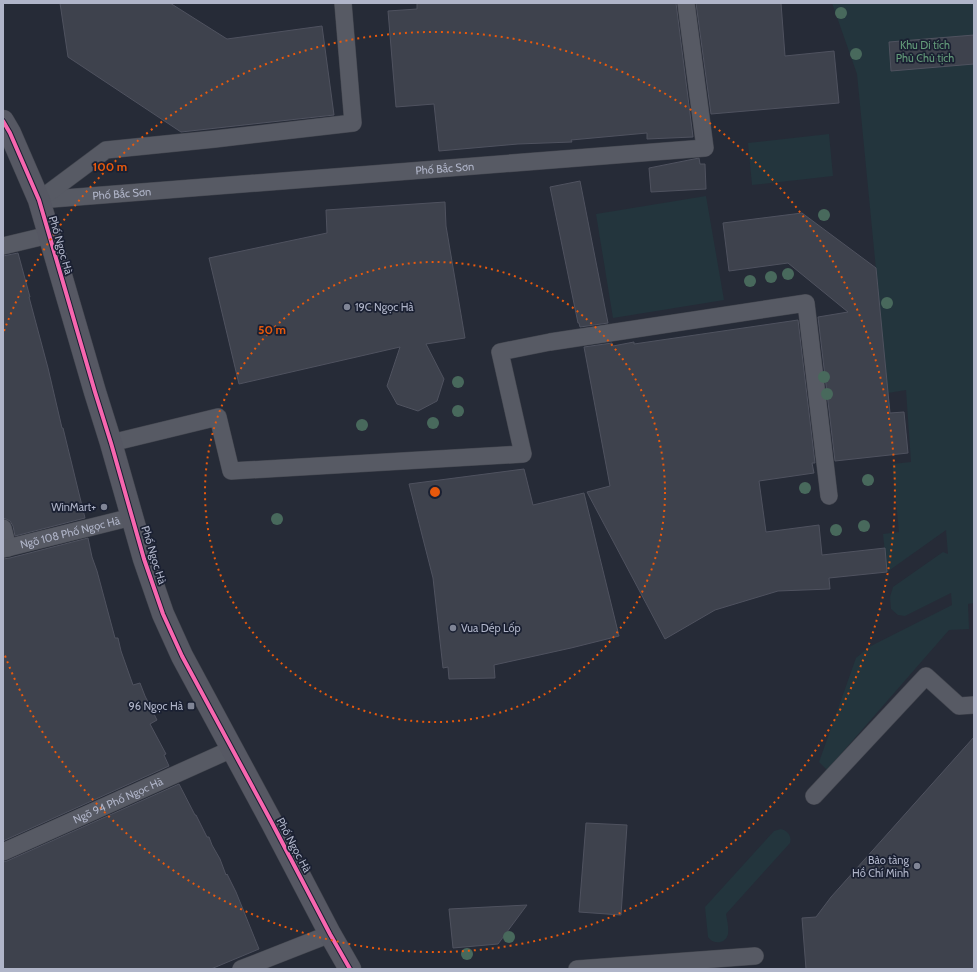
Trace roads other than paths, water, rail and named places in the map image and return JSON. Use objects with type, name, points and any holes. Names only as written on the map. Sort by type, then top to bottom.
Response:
[{"type":"street","name":"Phố Ngọc Hà","points":[[3,121],[10,133],[38,200],[144,559],[163,614],[182,656],[350,969]]},
{"type":"lane","points":[[38,200],[106,150],[354,123],[343,3]]},
{"type":"lane","name":"Phố Bắc Sơn","points":[[38,200],[705,148],[686,3]]},
{"type":"lane","points":[[3,246],[49,235]]},
{"type":"lane","points":[[111,443],[218,417],[232,470],[523,454],[500,352],[550,342],[806,303],[829,496]]},
{"type":"lane","name":"Ngõ 108 Phố Ngọc Hà","points":[[3,528],[6,548],[132,517]]},
{"type":"lane","points":[[814,796],[926,676],[959,706],[974,705]]},
{"type":"lane","name":"Ngõ 94 Phố Ngọc Hà","points":[[3,852],[232,749]]},
{"type":"lane","points":[[241,969],[330,934]]},
{"type":"lane","points":[[577,969],[755,956]]},
{"type":"place","name":"19C Ngọc Hà","points":[[347,307]]},
{"type":"place","name":"WinMart+","points":[[104,507]]},
{"type":"place","name":"Vua Dép Lốp","points":[[453,628]]},
{"type":"place","name":"96 Ngọc Hà","points":[[191,706]]},
{"type":"place","name":"Bảo tàng Hồ Chí Minh","points":[[917,866]]},
{"type":"park label","name":"Khu Di tích Phủ Chủ tịch","points":[[925,51]]}]
